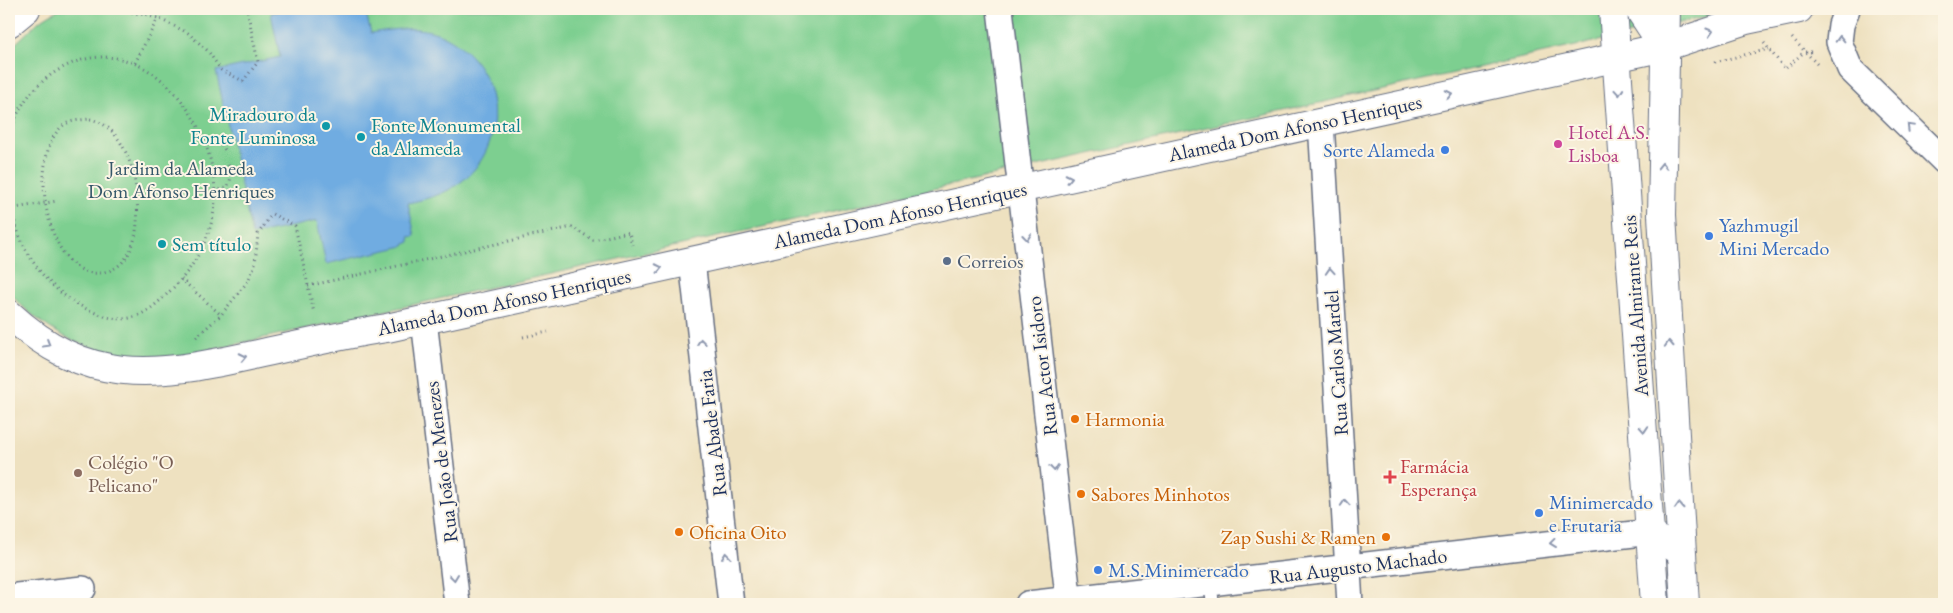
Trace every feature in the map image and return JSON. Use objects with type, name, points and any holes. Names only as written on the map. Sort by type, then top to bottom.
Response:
[{"type":"main road","points":[[9,23],[26,9]]},
{"type":"main road","name":"Avenida Almirante Reis","points":[[1613,9],[1655,604]]},
{"type":"main road","points":[[1639,9],[1664,47]]},
{"type":"main road","name":"Avenida Almirante Reis","points":[[1666,9],[1662,215],[1685,604]]},
{"type":"main road","name":"Alameda Dom Afonso Henriques","points":[[9,314],[48,345],[73,358],[99,366],[126,371],[154,372],[196,367],[424,320],[1664,47],[1746,20],[1799,9]]},
{"type":"street","name":"Rua Actor Isidoro","points":[[1000,9],[1069,602]]},
{"type":"street","points":[[1847,9],[1841,25],[1838,42],[1850,69],[1944,161]]},
{"type":"street","name":"Rua Carlos Mardel","points":[[1321,122],[1350,604]]},
{"type":"street","name":"Rua Abade Faria","points":[[692,261],[732,604]]},
{"type":"street","name":"Rua João de Menezes","points":[[424,320],[457,604]]},
{"type":"street","points":[[1651,532],[1682,555]]},
{"type":"street","name":"Rua Augusto Machado","points":[[1028,604],[1212,594],[1349,567],[1651,532]]},
{"type":"street","points":[[17,604],[17,596],[83,590]]},
{"type":"path","points":[[118,9],[158,18],[188,33],[208,51],[221,70],[243,81],[258,62],[247,9]]},
{"type":"path","points":[[135,63],[158,18]]},
{"type":"path","points":[[1746,20],[1785,69],[1804,52],[1826,51],[1838,42]]},
{"type":"path","points":[[1709,63],[1769,49]]},
{"type":"path","points":[[9,147],[12,124],[19,109],[40,84],[76,62],[88,58],[114,56],[135,63],[156,75],[177,96],[195,122],[203,140],[211,169],[214,190],[214,214],[196,256],[181,279],[154,307],[138,316],[115,320],[76,305],[50,285],[38,271],[24,246],[10,209],[9,194]]},
{"type":"path","points":[[90,119],[100,122],[111,131],[125,151],[138,209],[133,245],[122,264],[103,273],[92,274],[81,270],[66,256],[53,232],[46,203],[44,174],[49,147],[60,129],[69,122],[90,119]]},
{"type":"path","points":[[203,140],[214,139],[220,142],[225,150]]},
{"type":"path","points":[[214,190],[226,188],[230,183],[232,177],[228,163]]},
{"type":"path","points":[[10,209],[57,201]]},
{"type":"path","points":[[189,342],[221,315],[248,281],[255,265],[258,234],[272,214],[295,226],[321,340]]},
{"type":"path","points":[[308,286],[572,227],[593,240],[629,232]]},
{"type":"path","points":[[181,279],[221,315]]},
{"type":"path","points":[[523,338],[548,332]]},
{"type":"green space","name":"Jardim da Alameda Dom Afonso Henriques","points":[[59,9],[1742,9],[191,354],[165,357],[115,354],[69,339],[48,327],[9,292],[9,50],[38,22]]},
{"type":"water","name":"Fonte Monumental da Alameda","points":[[290,9],[365,9],[371,33],[398,29],[415,29],[442,35],[462,48],[478,64],[488,84],[493,105],[493,127],[487,148],[476,168],[458,184],[440,194],[408,203],[415,236],[409,237],[410,242],[404,246],[326,264],[317,221],[252,235],[216,71],[280,57],[271,13]]},
{"type":"place","name":"Miradouro da Fonte Luminosa","points":[[326,126]]},
{"type":"place","name":"Fonte Monumental da Alameda","points":[[361,137]]},
{"type":"place","name":"Hotel A.S. Lisboa","points":[[1558,144]]},
{"type":"place","name":"Sorte Alameda","points":[[1445,150]]},
{"type":"place","name":"Yazhmugil Mini Mercado","points":[[1709,236]]},
{"type":"place","name":"Sem título","points":[[162,244]]},
{"type":"place","name":"Correios","points":[[947,261]]},
{"type":"place","name":"Harmonia","points":[[1075,419]]},
{"type":"place","name":"Colégio \"O Pelicano\"","points":[[78,473]]},
{"type":"place","name":"Farmácia Esperança","points":[[1390,477]]},
{"type":"place","name":"Sabores Minhotos","points":[[1081,494]]},
{"type":"place","name":"Minimercado e Frutaria","points":[[1539,513]]},
{"type":"place","name":"Oficina Oito","points":[[679,532]]},
{"type":"place","name":"Zap Sushi & Ramen","points":[[1386,537]]},
{"type":"place","name":"M.S.Minimercado","points":[[1098,570]]}]
